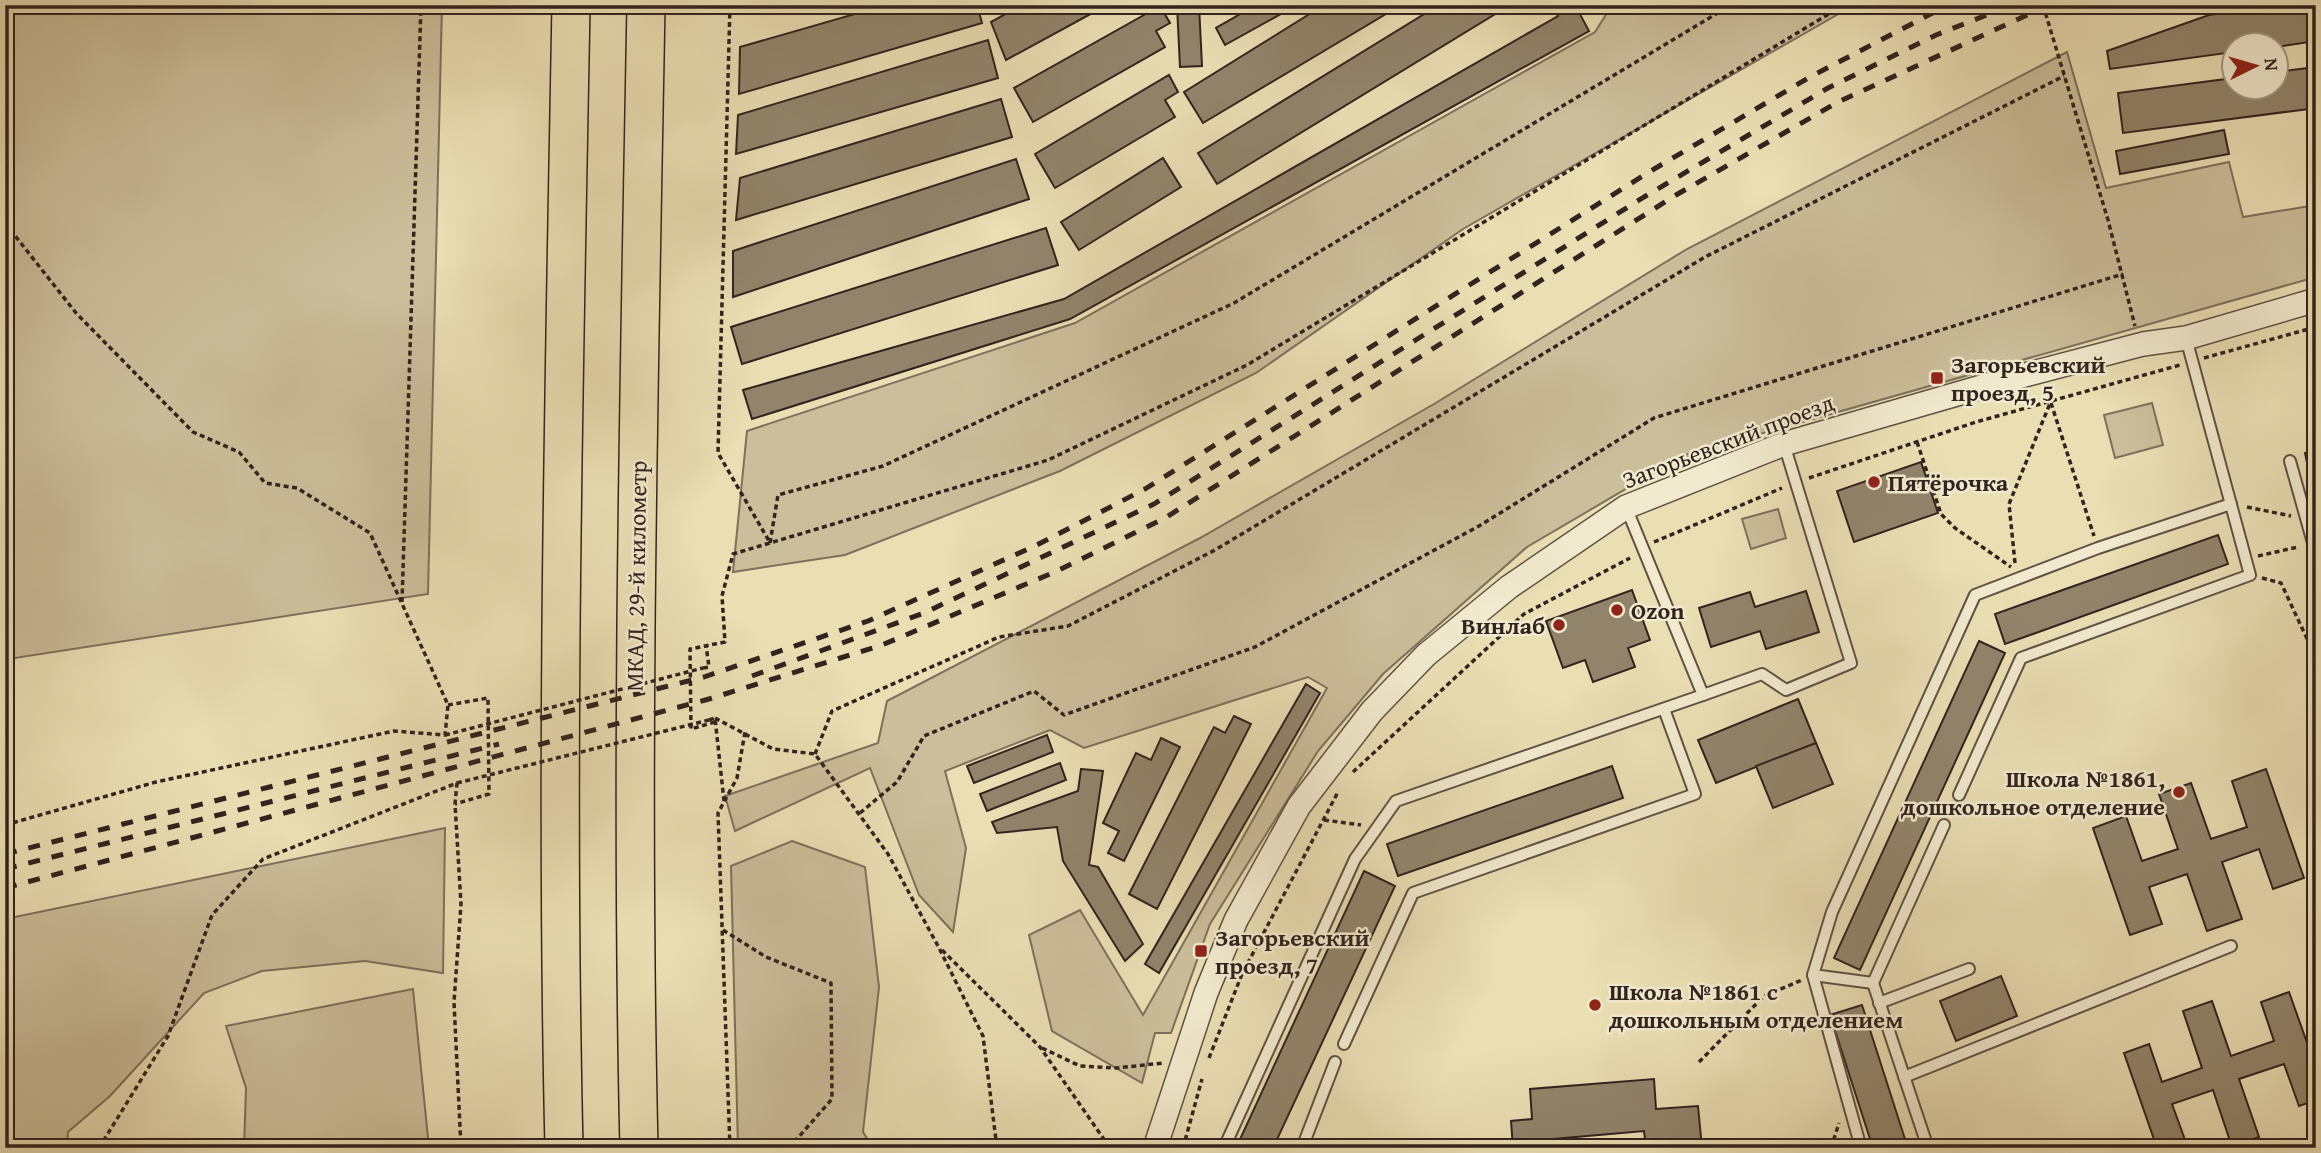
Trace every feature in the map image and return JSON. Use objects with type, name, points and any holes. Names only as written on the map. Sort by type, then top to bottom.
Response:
[{"type":"highway","points":[[564,1148],[559,676],[571,5]]},
{"type":"highway","name":"МКАД, 29-й километр","points":[[639,1148],[634,926],[635,676],[646,5]]},
{"type":"street","name":"Загорьевский проезд","points":[[1155,1148],[1196,1020],[1236,920],[1300,806],[1372,710],[1426,655],[1509,587],[1626,507],[1784,444],[1866,418],[2143,344],[2186,338],[2316,300]]},
{"type":"lane","points":[[1959,795],[2021,658],[2250,575],[2186,338]]},
{"type":"lane","points":[[1224,1148],[1355,859],[1396,801],[1762,674],[1786,690],[1851,663],[1784,444]]},
{"type":"lane","points":[[2290,461],[2314,542]]},
{"type":"lane","points":[[1861,1148],[1813,975],[1832,912],[1976,596],[2098,548],[2231,504]]},
{"type":"lane","points":[[1626,507],[1703,695]]},
{"type":"lane","points":[[1344,1044],[1413,893],[1695,794],[1664,709]]},
{"type":"lane","points":[[1928,1148],[1873,983],[1944,825]]},
{"type":"lane","points":[[1904,1077],[2231,946]]},
{"type":"lane","points":[[1879,1003],[1969,969]]},
{"type":"lane","points":[[1813,975],[1873,983]]},
{"type":"lane","points":[[1301,1148],[1335,1062]]},
{"type":"path","points":[[402,604],[421,5]]},
{"type":"path","points":[[730,5],[718,453],[770,543]]},
{"type":"path","points":[[770,543],[778,495],[883,466],[1234,303],[1731,5]]},
{"type":"path","points":[[715,720],[691,729],[690,649],[724,642],[722,596],[733,554],[1048,460],[1247,365],[1837,7],[1852,5]]},
{"type":"path","points":[[2043,5],[2143,344]]},
{"type":"path","points":[[815,754],[832,711],[877,688],[999,637],[1068,626],[1215,550],[1705,257],[2064,76]]},
{"type":"path","points":[[5,223],[76,313],[193,432],[239,452],[264,483],[297,488],[370,533],[448,705],[445,735]]},
{"type":"path","points":[[860,813],[897,782],[924,736],[1034,691],[1064,715],[1255,647],[1479,526],[1654,418],[2123,274]]},
{"type":"path","points":[[1345,780],[1524,614],[1628,561],[1644,546],[1794,482],[2051,401],[2316,327]]},
{"type":"path","points":[[1917,442],[1941,514],[1955,528],[2016,570],[2009,504],[2051,401]]},
{"type":"path","points":[[2051,401],[2098,548]]},
{"type":"path","points":[[1668,467],[1691,455],[1717,447]]},
{"type":"path","points":[[2231,504],[2306,519]]},
{"type":"path","points":[[2246,559],[2314,542]]},
{"type":"path","points":[[2250,575],[2281,583],[2316,658]]},
{"type":"path","points":[[5,825],[156,782],[394,732],[445,735],[709,667],[706,645]]},
{"type":"path","points":[[448,705],[488,698],[489,794],[455,804]]},
{"type":"path","points":[[99,1148],[168,1036],[212,915],[263,859],[457,783],[709,720],[746,732],[773,749],[815,754],[888,854],[983,1037],[998,1148]]},
{"type":"path","points":[[715,720],[724,803]]},
{"type":"path","points":[[730,1148],[719,813],[737,778],[746,732]]},
{"type":"path","points":[[457,783],[455,804],[461,904],[454,1002],[461,1148]]},
{"type":"path","points":[[1184,1148],[1205,1068],[1242,974],[1339,790]]},
{"type":"path","points":[[1323,820],[1377,827]]},
{"type":"path","points":[[723,930],[766,957],[831,983],[832,1099],[789,1148]]},
{"type":"path","points":[[938,946],[1040,1047],[1110,1148]]},
{"type":"path","points":[[1699,1062],[1764,996],[1813,975]]},
{"type":"path","points":[[1040,1047],[1080,1066],[1117,1068],[1167,1062],[1163,1072]]},
{"type":"shaded area","points":[[5,5],[442,5],[428,594],[15,658],[5,650]]},
{"type":"shaded area","points":[[1612,5],[1854,5],[1463,229],[1256,373],[1060,471],[845,555],[733,572],[747,431],[1075,323],[1595,32]]},
{"type":"shaded area","points":[[2067,52],[2106,188],[2229,162],[2243,217],[2316,205],[2316,277],[1682,456],[1527,547],[1383,674],[1318,751],[1210,924],[1171,1033],[1155,1033],[1142,1083],[1052,1031],[1029,935],[1080,910],[1143,1015],[1327,688],[1308,677],[1084,748],[1050,730],[945,771],[966,848],[953,932],[919,895],[870,768],[735,831],[725,796],[878,743],[887,701],[1200,538],[1434,404],[1687,249]]},
{"type":"shaded area","points":[[2152,403],[2163,445],[2115,458],[2104,415]]},
{"type":"shaded area","points":[[1778,509],[1786,538],[1751,549],[1742,519]]},
{"type":"shaded area","points":[[445,828],[443,973],[365,961],[262,971],[204,993],[110,1096],[68,1132],[67,1148],[5,1148],[5,919]]},
{"type":"shaded area","points":[[792,841],[865,867],[879,987],[863,1132],[873,1148],[738,1148],[731,866]]},
{"type":"shaded area","points":[[413,989],[429,1148],[244,1148],[246,1088],[226,1026]]},
{"type":"building","points":[[886,5],[977,5],[982,23],[739,94],[740,47]]},
{"type":"building","points":[[1022,5],[1107,5],[1006,60],[991,22]]},
{"type":"building","points":[[1177,5],[1199,5],[1202,66],[1180,67]]},
{"type":"building","points":[[1256,5],[1297,5],[1225,45],[1216,28]]},
{"type":"building","points":[[1324,5],[1401,5],[1203,123],[1184,92]]},
{"type":"building","points":[[1439,5],[1510,5],[1217,184],[1198,153]]},
{"type":"building","points":[[1552,5],[1575,5],[1589,31],[1070,319],[752,419],[743,390],[1064,299],[1558,16]]},
{"type":"building","points":[[2283,5],[2316,5],[2316,41],[2290,45],[2290,32],[2220,32],[2220,54],[2110,69],[2107,51],[2209,15]]},
{"type":"building","points":[[1160,6],[1170,23],[1156,31],[1165,47],[1033,122],[1014,88]]},
{"type":"building","points":[[988,40],[998,78],[736,154],[738,115]]},
{"type":"building","points":[[2316,67],[2316,108],[2123,133],[2118,93],[2220,80],[2220,102],[2290,102],[2290,70]]},
{"type":"building","points":[[1169,75],[1178,92],[1165,100],[1175,117],[1055,188],[1035,154]]},
{"type":"building","points":[[1001,99],[1012,137],[736,220],[740,178]]},
{"type":"building","points":[[2224,130],[2229,154],[2120,174],[2116,151]]},
{"type":"building","points":[[1163,158],[1181,187],[1079,250],[1061,222]]},
{"type":"building","points":[[1016,159],[1029,199],[733,297],[733,251]]},
{"type":"building","points":[[1046,228],[1058,265],[742,364],[731,327]]},
{"type":"building","points":[[2316,451],[2316,490],[2313,491],[2305,453]]},
{"type":"building","points":[[1921,462],[1938,513],[1854,542],[1837,491]]},
{"type":"building","points":[[2218,535],[2228,564],[2005,644],[1995,614]]},
{"type":"building","points":[[1632,590],[1650,640],[1628,648],[1635,667],[1593,682],[1585,660],[1563,668],[1546,621]]},
{"type":"building","points":[[1806,591],[1819,632],[1766,649],[1760,631],[1711,647],[1699,608],[1750,592],[1755,607]]},
{"type":"building","points":[[1979,641],[2005,653],[1860,970],[1834,958]]},
{"type":"building","points":[[1306,684],[1320,693],[1159,973],[1145,964]]},
{"type":"building","points":[[1798,699],[1816,743],[1716,783],[1698,740]]},
{"type":"building","points":[[1234,716],[1251,724],[1157,909],[1129,894],[1214,727],[1225,733]]},
{"type":"building","points":[[1047,735],[1053,752],[974,783],[967,766]]},
{"type":"building","points":[[1161,738],[1180,747],[1124,861],[1108,853],[1119,831],[1103,823],[1136,753],[1151,760]]},
{"type":"building","points":[[1816,743],[1833,784],[1773,808],[1756,766]]},
{"type":"building","points":[[1060,763],[1066,780],[987,811],[980,794]]},
{"type":"building","points":[[1612,766],[1623,798],[1398,876],[1387,844]]},
{"type":"building","points":[[1081,769],[1103,771],[1089,865],[1098,867],[1143,944],[1125,961],[1063,861],[1057,827],[997,833],[992,822],[1078,791]]},
{"type":"building","points":[[2266,769],[2304,878],[2273,889],[2259,849],[2222,862],[2242,919],[2207,931],[2187,874],[2149,887],[2162,924],[2130,935],[2093,828],[2126,816],[2142,861],[2178,849],[2159,794],[2191,783],[2211,839],[2247,827],[2232,781]]},
{"type":"building","points":[[1364,871],[1395,886],[1273,1148],[1236,1148]]},
{"type":"building","points":[[2001,976],[2017,1016],[1956,1041],[1940,1001]]},
{"type":"building","points":[[2289,992],[2316,1068],[2316,1100],[2299,1106],[2284,1064],[2239,1079],[2259,1137],[2232,1147],[2213,1090],[2172,1104],[2188,1148],[2157,1148],[2124,1053],[2149,1044],[2162,1082],[2202,1068],[2183,1011],[2212,1001],[2231,1056],[2274,1041],[2261,1002]]},
{"type":"building","points":[[1862,1005],[1908,1148],[1873,1148],[1830,1015]]},
{"type":"building","points":[[1654,1079],[1656,1109],[1698,1106],[1702,1148],[1646,1148],[1644,1131],[1542,1140],[1543,1148],[1513,1148],[1511,1121],[1532,1119],[1530,1089]]},
{"type":"railway","points":[[5,854],[704,677],[868,621],[1037,545],[1145,489],[1649,172],[1810,77],[1948,5]]},
{"type":"railway","points":[[752,676],[924,613],[1154,504],[1644,197],[1828,88],[1936,35],[2012,5]]},
{"type":"railway","points":[[5,888],[709,699],[882,645],[1057,571],[1165,518],[1676,195],[1838,102],[2049,5]]},
{"type":"railway","points":[[5,869],[499,744]]},
{"type":"place","name":"Загорьевский проезд, 5","points":[[1937,378]]},
{"type":"place","name":"Пятёрочка","points":[[1874,482]]},
{"type":"place","name":"Ozon","points":[[1617,610]]},
{"type":"place","name":"Винлаб","points":[[1559,625]]},
{"type":"place","name":"Школа №1861, дошкольное отделение","points":[[2179,792]]},
{"type":"place","name":"Загорьевский проезд, 7","points":[[1201,951]]},
{"type":"place","name":"Школа №1861 с дошкольным отделением","points":[[1595,1005]]}]
